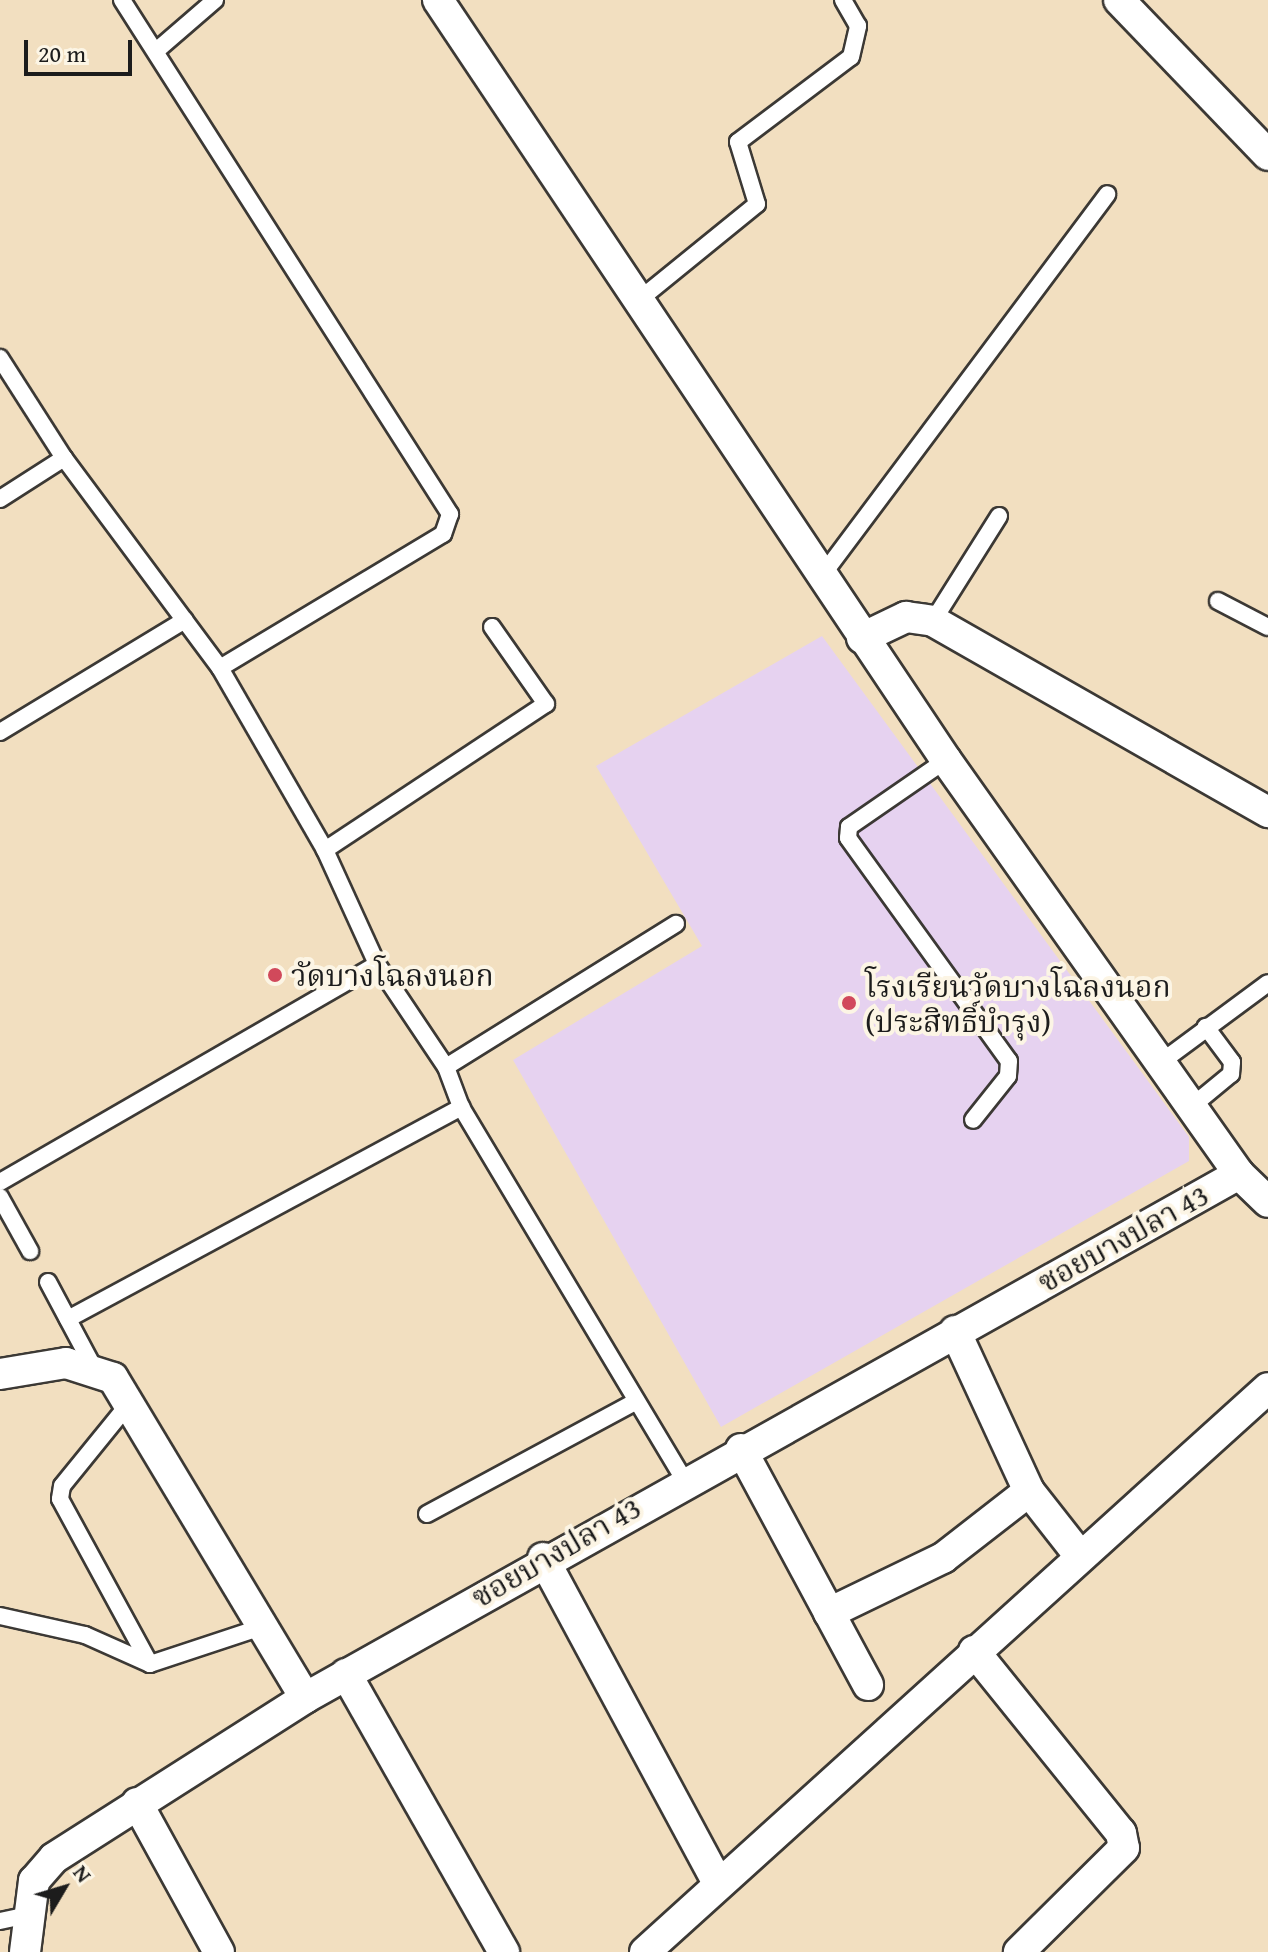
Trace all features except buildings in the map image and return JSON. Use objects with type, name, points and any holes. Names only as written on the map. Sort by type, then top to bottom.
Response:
[{"type":"street","points":[[438,0],[946,760],[1239,1174],[1268,1201]]},
{"type":"street","points":[[1119,0],[1268,155]]},
{"type":"street","points":[[862,638],[906,617],[933,621],[1268,812]]},
{"type":"street","name":"ซอยบางปลา 43","points":[[25,1952],[15,1918],[34,1881],[48,1864],[137,1803],[305,1698],[543,1558],[1239,1174]]},
{"type":"street","points":[[955,1331],[1029,1491],[1080,1556]]},
{"type":"street","points":[[0,1374],[66,1363],[94,1368],[132,1400],[305,1698]]},
{"type":"street","points":[[657,1948],[717,1881],[1268,1388]]},
{"type":"street","points":[[741,1449],[868,1685]]},
{"type":"street","points":[[829,1613],[955,1550],[1029,1491]]},
{"type":"street","points":[[543,1558],[717,1881]]},
{"type":"street","points":[[974,1651],[1121,1833],[1124,1848],[1019,1952]]},
{"type":"street","points":[[346,1674],[504,1952]]},
{"type":"street","points":[[137,1803],[219,1952]]},
{"type":"lane","points":[[122,0],[450,514],[443,534],[220,668]]},
{"type":"lane","points":[[156,51],[215,0]]},
{"type":"lane","points":[[639,300],[757,204],[738,142],[851,57],[858,26],[843,0]]},
{"type":"lane","points":[[821,577],[1107,194]]},
{"type":"lane","points":[[0,358],[64,458],[220,668],[325,850],[377,964],[446,1067],[461,1107],[684,1480]]},
{"type":"lane","points":[[0,499],[64,458]]},
{"type":"lane","points":[[933,621],[999,516]]},
{"type":"lane","points":[[1218,601],[1268,627]]},
{"type":"lane","points":[[0,732],[185,620]]},
{"type":"lane","points":[[325,850],[546,704],[492,627]]},
{"type":"lane","points":[[946,760],[849,827],[848,838],[1009,1061],[1008,1076],[973,1120]]},
{"type":"lane","points":[[446,1067],[676,924]]},
{"type":"lane","points":[[0,1182],[377,964]]},
{"type":"lane","points":[[1160,1063],[1268,983]]},
{"type":"lane","points":[[1191,1107],[1231,1074],[1232,1062],[1206,1027]]},
{"type":"lane","points":[[68,1319],[461,1107]]},
{"type":"lane","points":[[0,1197],[30,1251]]},
{"type":"lane","points":[[48,1282],[94,1368]]},
{"type":"lane","points":[[132,1400],[62,1486],[60,1499],[150,1664]]},
{"type":"lane","points":[[427,1514],[637,1401]]},
{"type":"lane","points":[[0,1616],[85,1635],[150,1664],[265,1626]]},
{"type":"shaded area","name":"โรงเรียนวัดบางโฉลงนอก (ประสิทธิ์บำรุง)","points":[[822,636],[1189,1137],[1189,1161],[721,1427],[513,1060],[702,946],[596,766]]},
{"type":"place","name":"วัดบางโฉลงนอก","points":[[275,975]]},
{"type":"place","name":"โรงเรียนวัดบางโฉลงนอก (ประสิทธิ์บำรุง)","points":[[849,1003]]}]
